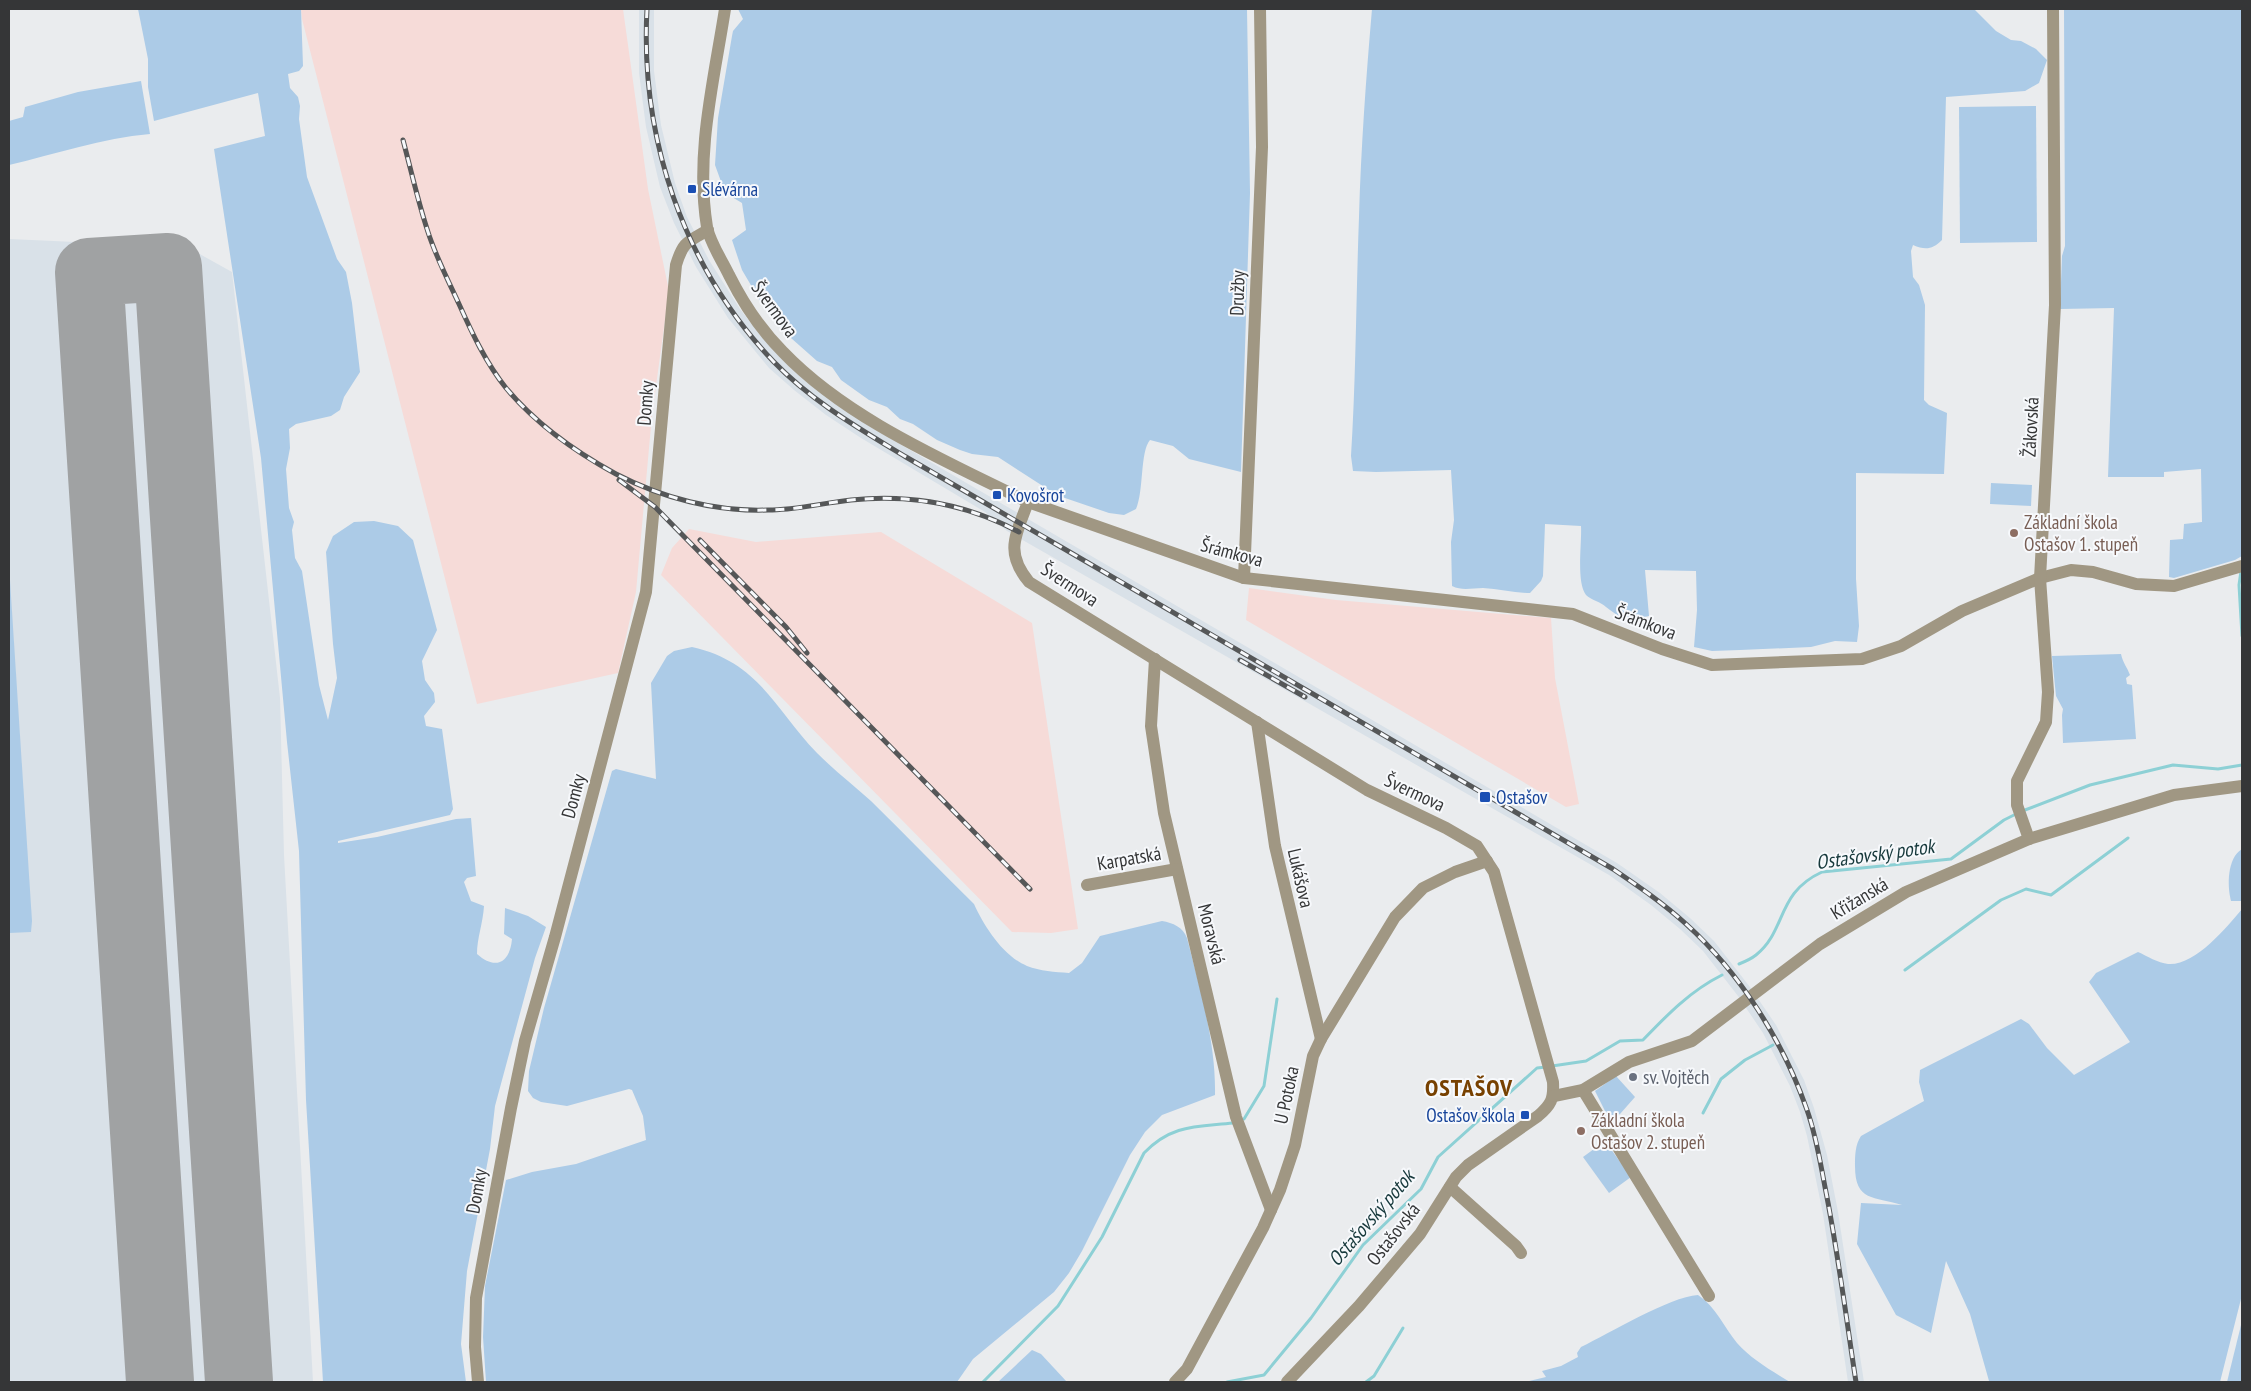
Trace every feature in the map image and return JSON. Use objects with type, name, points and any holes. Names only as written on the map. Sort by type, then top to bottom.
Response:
[{"type":"street","name":"Švermova","points":[[725,9],[703,153],[704,204],[708,230],[734,284],[764,331],[784,353],[813,379],[881,426],[1028,502],[1014,542],[1017,565],[1029,582],[1367,790],[1446,828],[1477,846],[1494,872],[1506,910],[1548,1066],[1554,1096]]},
{"type":"street","name":"Družby","points":[[1244,578],[1262,147],[1260,9]]},
{"type":"street","name":"Žákovská","points":[[2029,839],[2017,805],[2017,781],[2046,722],[2048,692],[2040,578],[2055,305],[2053,9]]},
{"type":"street","name":"Domky","points":[[478,1382],[475,1347],[476,1298],[525,1041],[555,937],[646,592],[676,265],[681,249],[686,243],[708,230]]},
{"type":"street","name":"Šrámkova","points":[[1028,502],[1244,578],[1573,614],[1662,649],[1712,665],[1862,659],[1901,646],[1962,611],[2040,578],[2071,570],[2093,572],[2136,584],[2174,586],[2242,566]]},
{"type":"street","name":"Moravská","points":[[1155,659],[1151,726],[1159,789],[1236,1117],[1271,1210]]},
{"type":"street","name":"Lukášova","points":[[1258,722],[1275,846],[1321,1040]]},
{"type":"street","name":"Křižanská","points":[[1554,1096],[1584,1090],[1629,1062],[1692,1041],[1820,944],[1906,892],[2029,839],[2174,795],[2242,786]]},
{"type":"street","name":"U Potoka","points":[[1175,1382],[1186,1369],[1280,1190],[1295,1145],[1313,1056],[1321,1040],[1395,917],[1423,888],[1456,872],[1487,861]]},
{"type":"street","name":"Karpatská","points":[[1087,885],[1177,869]]},
{"type":"street","points":[[1584,1090],[1709,1296]]},
{"type":"street","name":"Ostašovská","points":[[1287,1382],[1359,1306],[1420,1234],[1450,1187],[1472,1161],[1510,1138],[1549,1107],[1554,1096]]},
{"type":"street","points":[[1450,1187],[1516,1246],[1521,1253]]},
{"type":"shaded area","points":[[138,9],[301,9],[303,66],[299,71],[288,74],[290,88],[298,97],[300,106],[299,119],[307,177],[337,259],[346,272],[352,303],[360,372],[344,397],[340,410],[331,416],[296,424],[289,429],[290,448],[286,469],[289,508],[294,522],[292,530],[295,558],[302,571],[319,685],[328,720],[337,678],[326,552],[333,536],[354,522],[374,521],[398,526],[413,540],[437,630],[422,661],[425,680],[434,693],[435,702],[424,716],[426,726],[442,729],[453,809],[450,815],[338,841],[338,843],[377,837],[456,819],[471,818],[476,876],[467,878],[464,882],[471,901],[484,906],[477,954],[490,962],[496,963],[505,958],[511,947],[512,939],[504,934],[505,908],[528,916],[546,927],[535,958],[495,1106],[490,1149],[467,1271],[461,1344],[466,1382],[323,1382],[306,1100],[299,851],[261,458],[214,149],[265,136],[258,93],[154,121],[148,87],[148,59]]},
{"type":"shaded area","points":[[301,9],[623,9],[648,189],[669,291],[652,415],[636,592],[618,673],[477,704]]},
{"type":"shaded area","points":[[639,9],[654,9],[654,71],[661,125],[675,183],[687,217],[709,260],[740,309],[760,335],[869,426],[1617,863],[1660,893],[1714,941],[1750,987],[1776,1025],[1804,1080],[1814,1108],[1827,1155],[1838,1212],[1864,1382],[1848,1382],[1823,1214],[1807,1136],[1800,1112],[1790,1086],[1763,1033],[1738,996],[1703,951],[1651,905],[1609,875],[1007,531],[985,512],[826,415],[769,368],[728,318],[696,267],[674,223],[660,187],[646,127],[639,73]]},
{"type":"shaded area","points":[[738,9],[1247,9],[1250,193],[1241,472],[1189,459],[1173,446],[1150,440],[1143,462],[1136,509],[1124,515],[1109,513],[1065,498],[1049,490],[998,457],[972,454],[937,440],[913,424],[900,419],[887,407],[869,400],[841,380],[832,367],[817,361],[791,338],[762,304],[742,270],[732,240],[746,230],[742,203],[732,197],[723,187],[715,165],[718,118],[732,36],[733,31],[743,19]]},
{"type":"shaded area","points":[[1372,9],[1974,9],[1996,31],[2011,40],[2021,41],[2036,49],[2047,60],[2039,83],[2025,91],[1946,97],[1942,240],[1935,246],[1928,248],[1913,245],[1911,251],[1913,277],[1919,285],[1925,305],[1924,400],[1929,405],[1947,413],[1944,474],[1856,473],[1856,579],[1859,626],[1857,642],[1835,641],[1811,647],[1712,651],[1694,647],[1697,610],[1696,571],[1645,570],[1649,616],[1626,619],[1588,597],[1583,589],[1580,572],[1581,526],[1545,524],[1543,576],[1530,593],[1483,588],[1456,588],[1452,586],[1451,542],[1454,520],[1451,470],[1353,471],[1351,456],[1360,191]]},
{"type":"shaded area","points":[[2064,9],[2242,9],[2242,556],[2235,560],[2174,578],[2169,577],[2170,540],[2183,539],[2184,524],[2202,522],[2201,469],[2164,472],[2164,477],[2108,477],[2114,308],[2060,309],[2062,256],[2065,246]]},
{"type":"shaded area","points":[[141,81],[150,134],[97,143],[9,165],[9,121],[23,117],[25,107],[78,92]]},
{"type":"shaded area","points":[[2036,106],[2037,242],[1960,243],[1959,107]]},
{"type":"shaded area","points":[[9,239],[187,247],[232,272],[280,698],[284,855],[313,1382],[9,1382]]},
{"type":"shaded area","points":[[1991,483],[2032,485],[2031,506],[1990,504]]},
{"type":"shaded area","points":[[689,529],[756,542],[881,532],[1032,623],[1078,929],[1051,933],[1012,932],[661,575],[672,548]]},
{"type":"shaded area","points":[[9,565],[32,921],[31,932],[9,933]]},
{"type":"shaded area","points":[[1249,588],[1336,600],[1551,618],[1555,678],[1579,804],[1566,807],[1246,620]]},
{"type":"shaded area","points":[[692,647],[715,654],[750,675],[817,753],[871,801],[974,904],[983,922],[995,939],[1002,948],[1018,961],[1037,969],[1069,973],[1082,963],[1100,936],[1162,921],[1177,926],[1187,938],[1210,1035],[1215,1075],[1215,1095],[1162,1115],[1145,1132],[1130,1155],[1069,1273],[1054,1292],[973,1359],[957,1382],[486,1382],[483,1337],[485,1286],[506,1180],[532,1172],[576,1164],[646,1140],[643,1116],[632,1090],[629,1089],[567,1106],[541,1102],[533,1098],[528,1091],[529,1071],[544,1008],[612,771],[616,769],[656,779],[651,683],[667,656],[674,651]]},
{"type":"shaded area","points":[[2121,654],[2130,675],[2126,678],[2127,684],[2132,685],[2136,739],[2063,743],[2063,709],[2056,696],[2052,656]]},
{"type":"shaded area","points":[[2242,849],[2242,901],[2231,901],[2229,873],[2233,859]]},
{"type":"shaded area","points":[[2242,909],[2242,1295],[2220,1382],[1973,1382],[1989,1381],[1970,1314],[1946,1261],[1931,1333],[1896,1315],[1857,1244],[1861,1203],[1902,1205],[1868,1196],[1858,1186],[1855,1162],[1859,1139],[1861,1136],[1924,1101],[1919,1082],[1920,1070],[2021,1019],[2029,1024],[2047,1048],[2074,1075],[2130,1042],[2089,982],[2096,973],[2138,952],[2156,961],[2168,964],[2189,959],[2209,944]]},
{"type":"shaded area","points":[[1616,1076],[1635,1097],[1620,1114],[1609,1119],[1595,1091]]},
{"type":"shaded area","points":[[1605,1141],[1631,1177],[1609,1193],[1583,1157]]},
{"type":"shaded area","points":[[1698,1295],[1715,1311],[1732,1337],[1743,1349],[1790,1382],[1525,1382],[1546,1377],[1542,1371],[1561,1366],[1578,1357],[1577,1353],[1581,1347],[1640,1316],[1672,1302]]},
{"type":"shaded area","points":[[2242,1321],[2242,1382],[2227,1382]]},
{"type":"shaded area","points":[[1032,1350],[1041,1354],[1067,1382],[998,1382]]},
{"type":"waterway","points":[[2241,571],[2239,585],[2242,636]]},
{"type":"waterway","name":"Ostašovský potok","points":[[2025,810],[2090,785],[2173,765],[2218,769],[2242,765]]},
{"type":"waterway","name":"Ostašovský potok","points":[[1739,964],[1754,956],[1766,945],[1789,901],[1797,890],[1822,872],[1951,859],[2004,820],[2016,814]]},
{"type":"waterway","points":[[1905,970],[2001,900],[2026,889],[2051,895],[2128,838]]},
{"type":"waterway","name":"Ostašovský potok","points":[[1552,1066],[1586,1061],[1620,1041],[1643,1040],[1689,996],[1722,975]]},
{"type":"waterway","points":[[1244,1119],[1264,1086],[1277,999]]},
{"type":"waterway","points":[[1703,1113],[1721,1079],[1745,1060],[1773,1045]]},
{"type":"waterway","name":"Ostašovský potok","points":[[1227,1382],[1264,1375],[1311,1318],[1363,1245],[1421,1189],[1438,1157],[1537,1068],[1546,1067]]},
{"type":"waterway","points":[[983,1382],[1058,1306],[1102,1237],[1144,1153],[1154,1144],[1175,1132],[1196,1127],[1233,1123]]},
{"type":"waterway","points":[[1366,1382],[1374,1376],[1403,1328]]},
{"type":"runway","points":[[160,1382],[89,272],[168,267],[239,1382]]},
{"type":"railway","points":[[647,9],[647,57],[651,105],[660,152],[674,198],[692,242],[714,284],[741,324],[773,361],[803,389],[836,414],[906,457],[1613,869],[1677,916],[1706,943],[1742,986],[1758,1009],[1786,1059],[1810,1119],[1834,1236],[1856,1382]]},
{"type":"railway","points":[[403,140],[431,241],[469,326],[486,358],[506,388],[530,413],[556,436],[585,456],[634,483],[690,502],[709,506],[729,509],[768,510],[789,509],[851,500],[916,500],[937,503],[979,514],[1019,532]]},
{"type":"railway","points":[[619,480],[655,507],[1030,889]]},
{"type":"railway","points":[[700,540],[786,627],[807,653]]},
{"type":"railway","points":[[1240,660],[1305,697]]},
{"type":"place","name":"Slévárna","points":[[692,189]]},
{"type":"place","name":"Kovošrot","points":[[997,495]]},
{"type":"place","name":"Základní škola Ostašov 1. stupeň","points":[[2014,533]]},
{"type":"place","name":"Ostašov","points":[[1485,797]]},
{"type":"place","name":"sv. Vojtěch","points":[[1633,1077]]},
{"type":"place","name":"Ostašov škola","points":[[1525,1115]]},
{"type":"place","name":"Základní škola Ostašov 2. stupeň","points":[[1581,1131]]},
{"type":"district","name":"OSTAŠOV","points":[[1469,1087]]}]
